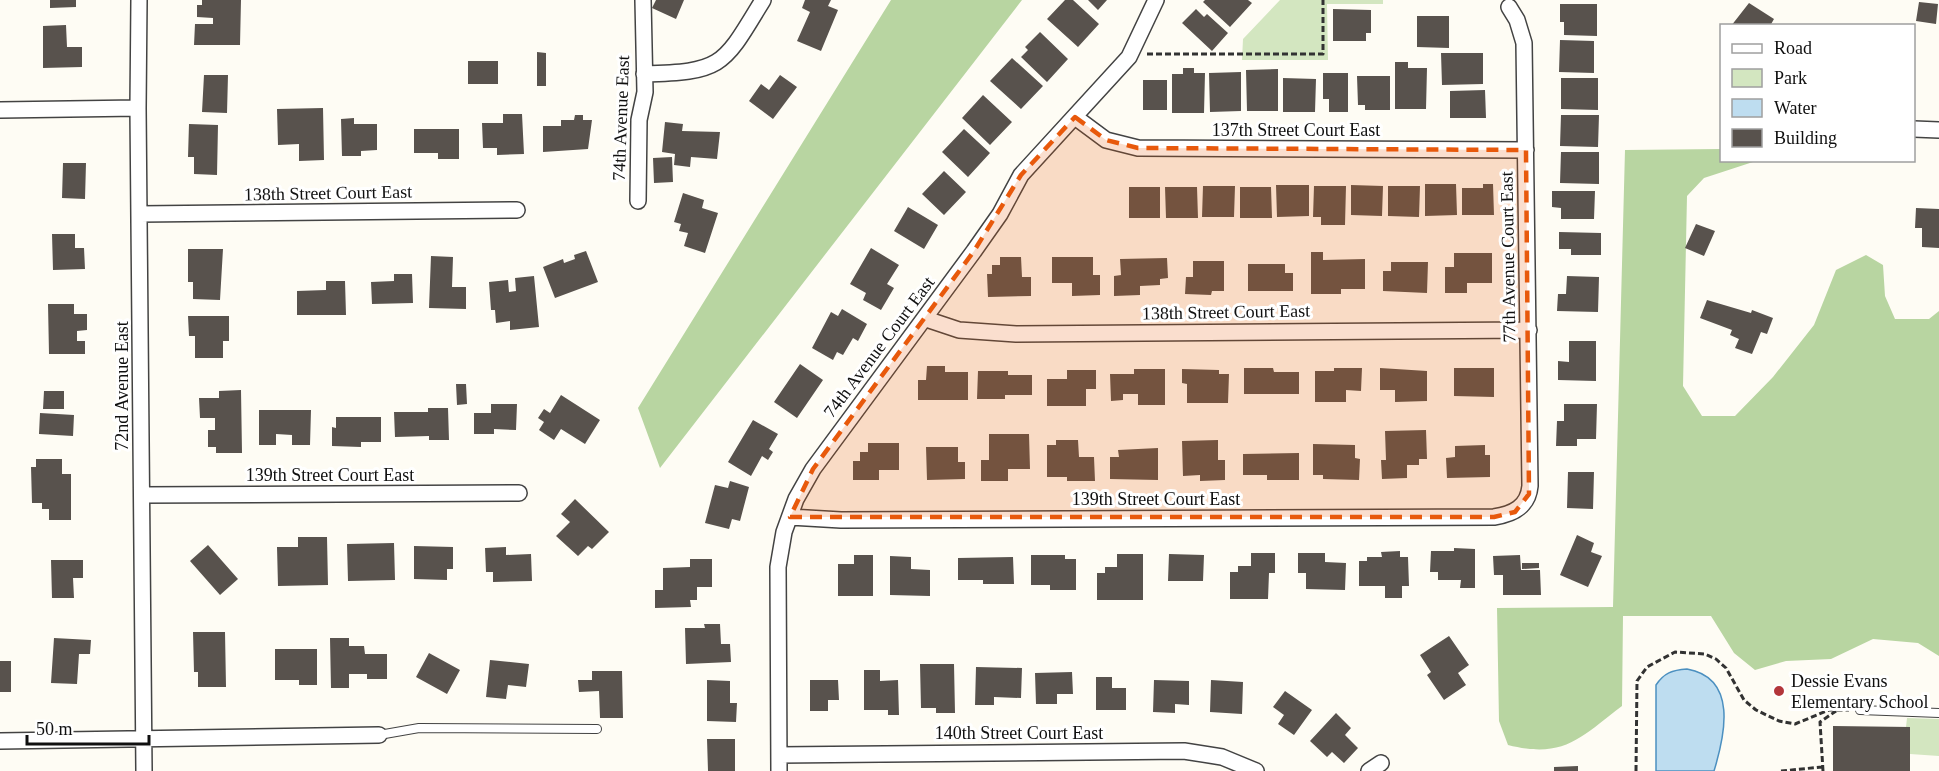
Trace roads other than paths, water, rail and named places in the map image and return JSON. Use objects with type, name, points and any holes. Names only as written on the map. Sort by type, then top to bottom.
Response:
[{"type":"street","name":"72nd Avenue East","points":[[140,0],[138,108],[144,771]]},
{"type":"street","name":"74th Avenue East","points":[[638,201],[639,120],[645,92],[643,0]]},
{"type":"street","points":[[644,74],[695,71],[717,64],[727,56],[740,39],[763,0]]},
{"type":"street","name":"74th Avenue Court East","points":[[779,771],[778,567],[784,532],[813,469],[926,319],[1000,214],[1021,175],[1130,54],[1156,0]]},
{"type":"street","name":"77th Avenue Court East","points":[[1509,7],[1517,20],[1524,43],[1530,486],[1526,500],[1521,507]]},
{"type":"street","points":[[0,110],[138,108]]},
{"type":"street","name":"137th Street Court East","points":[[1075,117],[1106,140],[1153,149],[1526,150]]},
{"type":"street","points":[[1915,129],[1939,129]]},
{"type":"street","name":"138th Street Court East","points":[[140,214],[517,210]]},
{"type":"street","name":"138th Street Court East","points":[[926,319],[959,330],[1006,333],[1529,330]]},
{"type":"street","name":"139th Street Court East","points":[[142,495],[519,493]]},
{"type":"street","name":"139th Street Court East","points":[[790,517],[841,520],[1494,517],[1506,515],[1521,507]]},
{"type":"street","points":[[0,741],[379,735]]},
{"type":"street","name":"140th Street Court East","points":[[779,755],[1184,752],[1222,757],[1256,771]]},
{"type":"lane","points":[[1860,710],[1939,713]]},
{"type":"lane","points":[[379,735],[419,728],[597,729]]},
{"type":"water","points":[[1687,669],[1703,674],[1714,684],[1721,696],[1724,725],[1714,771],[1656,771],[1656,685],[1669,673]]},
{"type":"place","name":"Dessie Evans Elementary School","points":[[1779,691]]}]
